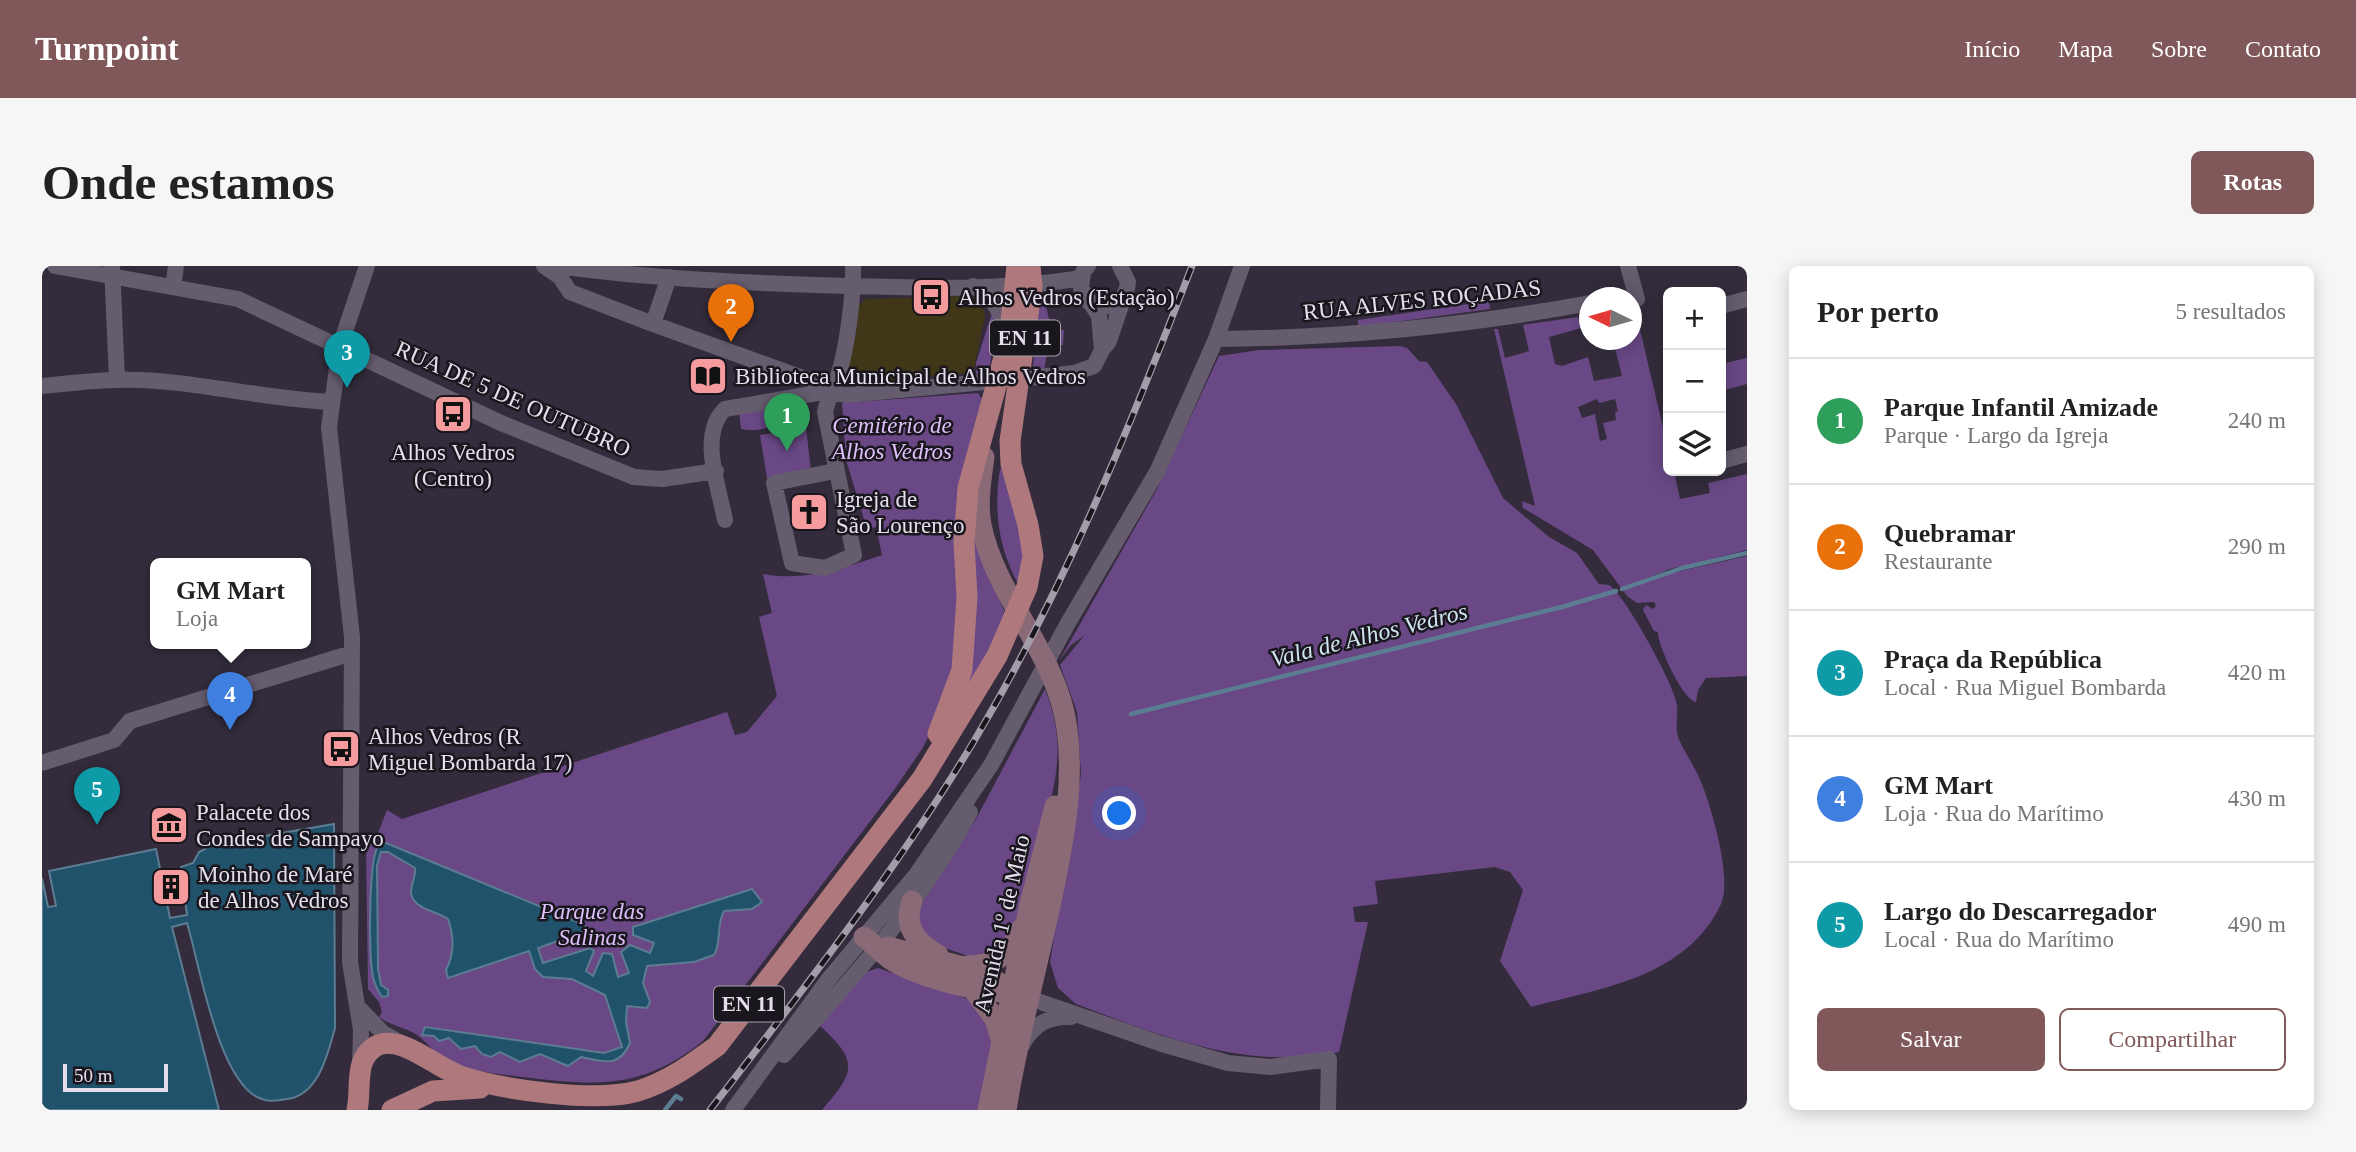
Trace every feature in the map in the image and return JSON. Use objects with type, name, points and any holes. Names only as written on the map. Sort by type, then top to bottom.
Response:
[{"type":"main road","name":"EN 11","points":[[922,779],[962,670],[967,597],[964,520],[974,464],[989,416],[1024,276]]},
{"type":"main road","name":"EN 11","points":[[500,1086],[591,1096],[626,1093],[673,1077],[717,1046],[922,779],[997,656],[1027,587],[1032,556],[1030,535],[1010,453],[1023,384],[1024,276]]},
{"type":"main road","points":[[998,571],[991,528],[991,492],[1005,422],[1023,384]]},
{"type":"main road","points":[[989,416],[979,501],[984,534],[998,571]]},
{"type":"main road","name":"Avenida 1º de Maio","points":[[988,1110],[1003,1042],[1021,995],[1062,843],[1069,798],[1069,750],[1065,713],[1056,685],[998,571]]},
{"type":"main road","name":"Avenida 1º de Maio","points":[[1006,1110],[1030,904],[1069,750]]},
{"type":"main road","points":[[912,901],[908,918],[913,934],[925,947],[956,964],[984,966],[1008,953],[1016,942],[1030,904]]},
{"type":"main road","points":[[870,941],[956,964],[991,977],[1021,995]]},
{"type":"main road","points":[[870,941],[894,962],[974,989],[1021,995]]},
{"type":"main road","points":[[974,989],[995,1019],[1003,1042]]},
{"type":"main road","points":[[357,1110],[359,1077],[364,1058],[378,1045],[386,1043],[411,1049],[452,1073],[500,1086]]},
{"type":"main road","points":[[402,1104],[423,1077],[411,1049]]},
{"type":"main road","points":[[359,1077],[368,1098],[377,1105],[402,1104],[433,1091],[500,1086]]},
{"type":"street","name":"RUA DE 5 DE OUTUBRO","points":[[55,266],[113,272],[238,299],[501,423],[634,477],[662,479],[716,471]]},
{"type":"street","points":[[173,287],[176,266]]},
{"type":"street","points":[[359,1077],[362,1044],[359,1008],[350,962],[352,653],[329,449],[331,402],[340,346],[367,266]]},
{"type":"street","points":[[544,266],[559,277],[570,292],[814,382],[829,391],[845,395],[985,382]]},
{"type":"street","points":[[558,266],[773,285],[854,286],[973,286],[1024,276],[1085,272],[1081,288],[1098,316],[1102,351]]},
{"type":"street","points":[[835,471],[774,483],[792,563],[825,568],[853,555],[825,412],[829,391],[838,377],[854,286],[853,266]]},
{"type":"street","points":[[870,941],[912,901],[961,829],[1068,623],[1158,471],[1216,339],[1242,266]]},
{"type":"street","points":[[1628,266],[1632,287]]},
{"type":"street","points":[[1023,384],[1094,366],[1109,341],[1127,290],[1126,269]]},
{"type":"street","points":[[113,272],[117,380]]},
{"type":"street","points":[[653,324],[669,276]]},
{"type":"street","points":[[973,286],[989,295],[998,307],[1009,339]]},
{"type":"street","points":[[1089,302],[1103,307],[1118,303],[1124,297]]},
{"type":"street","points":[[1726,305],[1747,299]]},
{"type":"street","name":"RUA ALVES ROÇADAS","points":[[1216,339],[1389,331],[1579,305]]},
{"type":"street","points":[[42,386],[117,380],[290,400],[331,402]]},
{"type":"street","points":[[725,520],[712,432],[717,417],[725,409],[829,391]]},
{"type":"street","points":[[1726,460],[1747,454]]},
{"type":"street","points":[[42,763],[114,740],[130,721],[352,653]]},
{"type":"street","points":[[734,1110],[870,941],[976,789],[1010,732]]},
{"type":"street","points":[[1021,995],[1081,1017],[1228,1063],[1270,1066],[1329,1059],[1328,1110]]},
{"type":"street","points":[[359,1008],[383,1033],[411,1049]]},
{"type":"street","points":[[1013,1064],[1032,1028],[1059,1016],[1081,1017]]},
{"type":"green space","points":[[1489,301],[1490,309],[1358,327],[1358,320]]},
{"type":"green space","points":[[1045,303],[1049,319],[1058,320],[1058,330],[1064,330],[1063,345],[1056,345],[1055,354],[1047,354],[1044,371],[1032,373],[1036,339],[1034,305]]},
{"type":"green space","points":[[992,313],[997,317],[990,365],[988,372],[976,374],[976,363]]},
{"type":"green space","points":[[1578,317],[1579,329],[1549,337],[1555,364],[1562,366],[1588,357],[1594,381],[1622,376],[1616,350],[1642,350],[1642,338],[1663,428],[1663,476],[1675,476],[1680,499],[1710,493],[1708,483],[1747,474],[1747,550],[1670,569],[1645,579],[1747,556],[1747,676],[1706,678],[1698,690],[1696,702],[1690,699],[1678,681],[1666,658],[1658,632],[1654,631],[1643,610],[1646,605],[1653,609],[1656,606],[1654,602],[1637,603],[1627,596],[1593,550],[1523,508],[1522,501],[1535,506],[1494,329],[1498,329],[1505,358],[1529,351],[1523,325]],"holes":[[[1597,399],[1599,403],[1615,399],[1618,411],[1615,412],[1616,420],[1603,423],[1607,439],[1600,441],[1595,414],[1582,418],[1578,407]]]},
{"type":"green space","points":[[1407,348],[1419,361],[1427,362],[1456,404],[1503,498],[1549,537],[1577,553],[1599,584],[1609,585],[1616,592],[1648,642],[1674,695],[1678,737],[1698,775],[1714,820],[1724,877],[1721,904],[1706,929],[1686,949],[1664,964],[1613,986],[1531,1007],[1500,961],[1523,890],[1510,872],[1495,867],[1375,881],[1378,904],[1353,907],[1355,922],[1368,922],[1339,1052],[1304,1057],[1237,1054],[1172,1038],[1076,1004],[1058,988],[1050,962],[1081,774],[1077,712],[1060,665],[1084,636],[1071,645],[1059,661],[1157,489],[1219,356],[1259,350]]},
{"type":"green space","points":[[1747,358],[1747,384],[1726,390],[1726,363]]},
{"type":"green space","name":"Parque das Salinas","points":[[978,393],[982,399],[958,647],[939,716],[922,749],[894,790],[703,1041],[659,1069],[638,1076],[617,1081],[573,1082],[495,1074],[449,1062],[417,1035],[379,1017],[382,1012],[379,1002],[368,989],[366,844],[376,838],[387,810],[402,819],[727,712],[735,735],[747,732],[777,696],[759,617],[772,613],[763,574],[809,575],[882,555],[876,527],[867,529],[846,460],[842,403]]},
{"type":"green space","points":[[802,405],[803,409],[774,425],[758,430],[741,429],[739,411]]},
{"type":"green space","points":[[806,428],[811,471],[767,478],[760,435]]},
{"type":"green space","points":[[1000,469],[1006,470],[1025,538],[1021,589],[1007,560],[1000,531],[997,501]]},
{"type":"green space","points":[[970,508],[990,580],[1007,617],[964,698]]},
{"type":"green space","points":[[1045,689],[1056,731],[1057,769],[1031,873],[1007,947],[971,957],[930,943],[915,913],[976,819]]},
{"type":"green space","points":[[878,968],[974,1001],[993,1033],[980,1110],[822,1110],[841,1086],[848,1068],[842,1050],[820,1023],[863,973]]},
{"type":"sand","points":[[972,296],[981,300],[985,316],[973,373],[846,384],[859,305],[865,299]]},
{"type":"water","points":[[334,824],[335,1028],[320,1071],[307,1090],[298,1096],[267,1101],[249,1091],[235,1074],[213,1022],[187,923],[172,927],[219,1110],[42,1110],[42,878],[48,907],[56,906],[49,871],[156,849],[170,918],[187,915],[181,867],[193,863],[199,852],[213,845]]},
{"type":"water","points":[[386,843],[585,925],[585,931],[538,948],[543,963],[590,948],[594,951],[586,971],[593,976],[603,953],[612,954],[618,977],[629,973],[621,952],[630,945],[650,953],[654,943],[633,935],[633,927],[752,889],[762,902],[752,909],[724,911],[714,955],[694,962],[647,966],[643,983],[650,1002],[647,1008],[627,1006],[626,1022],[630,1043],[616,1060],[581,1057],[568,1066],[540,1054],[520,1062],[500,1052],[491,1057],[482,1054],[475,1046],[461,1049],[449,1038],[439,1041],[434,1036],[422,1035],[425,1027],[604,1053],[622,1047],[605,995],[572,979],[543,977],[535,969],[529,951],[448,978],[446,970],[453,944],[448,919],[420,906],[412,898],[415,868],[388,852],[381,852],[377,866],[378,969],[381,985],[388,990],[388,996],[382,997],[373,977],[370,910],[375,855],[378,846]]},
{"type":"waterway","name":"Vala de Alhos Vedros","points":[[1622,589],[1682,568],[1747,553]]},
{"type":"waterway","name":"Vala de Alhos Vedros","points":[[1131,714],[1562,607],[1616,591]]},
{"type":"waterway","points":[[665,1110],[676,1096],[681,1099]]},
{"type":"railway","points":[[710,1110],[881,883],[944,789],[1007,684],[1093,508],[1192,266]]},
{"type":"place","name":"Alhos Vedros (Estação)","points":[[931,297]]},
{"type":"place","name":"Quebramar","points":[[731,342]]},
{"type":"place","name":"Biblioteca Municipal de Alhos Vedros","points":[[708,376]]},
{"type":"place","name":"Praça da República","points":[[347,388]]},
{"type":"place","name":"Alhos Vedros (Centro)","points":[[453,414]]},
{"type":"place","name":"Parque Infantil Amizade","points":[[787,451]]},
{"type":"place","name":"Igreja de São Lourenço","points":[[809,512]]},
{"type":"place","name":"GM Mart","points":[[230,730]]},
{"type":"place","name":"Alhos Vedros (R Miguel Bombarda 17)","points":[[341,749]]},
{"type":"place","name":"Largo do Descarregador","points":[[97,825]]},
{"type":"place","name":"Palacete dos Condes de Sampayo","points":[[169,825]]},
{"type":"place","name":"Moinho de Maré de Alhos Vedros","points":[[171,887]]},
{"type":"park label","name":"Cemitério de Alhos Vedros","points":[[892,438]]}]
